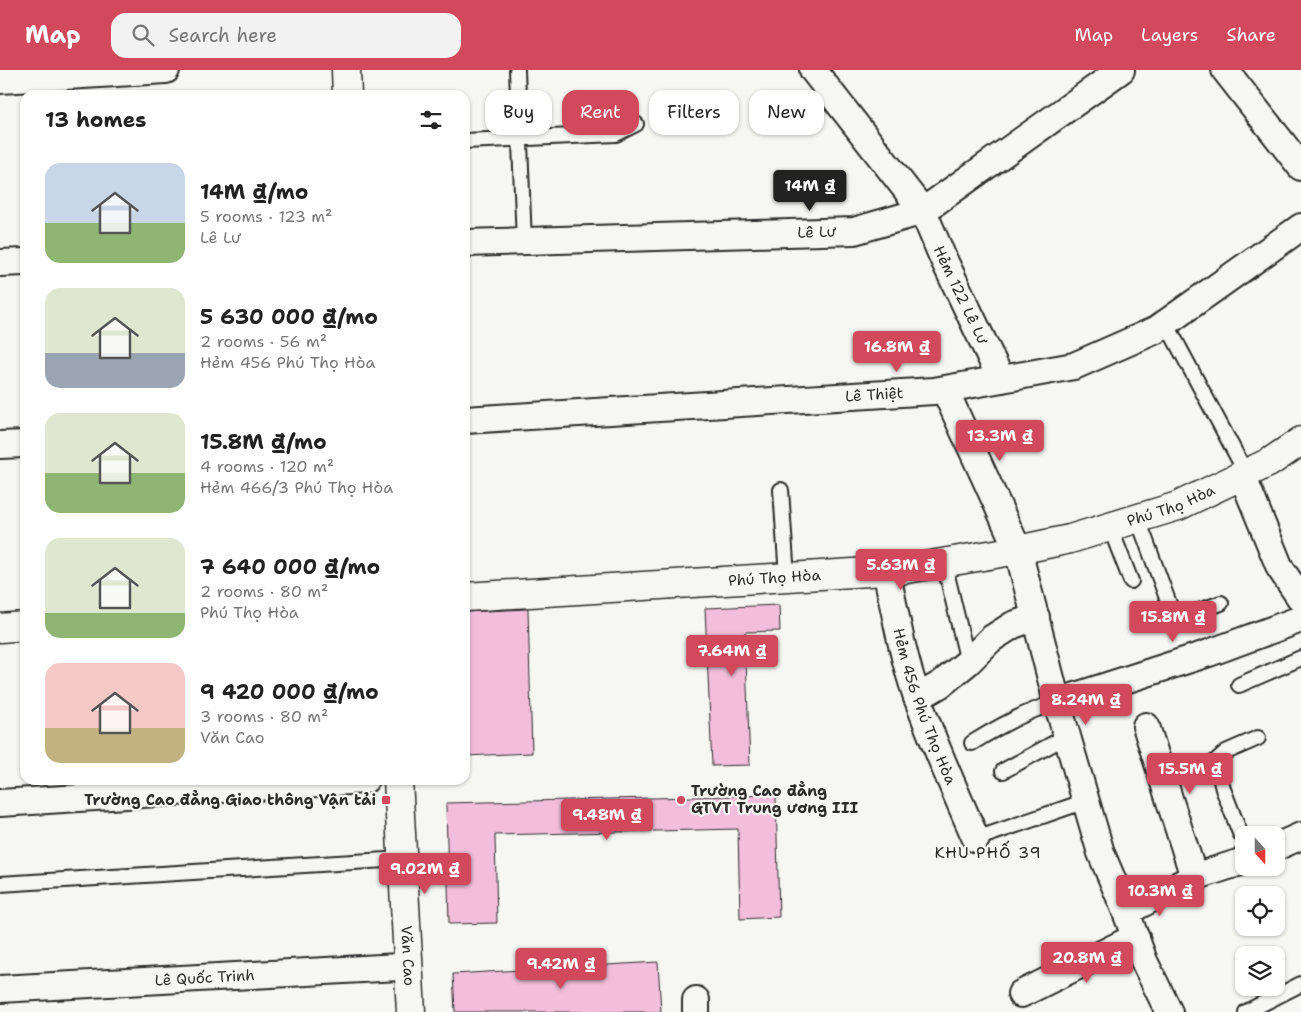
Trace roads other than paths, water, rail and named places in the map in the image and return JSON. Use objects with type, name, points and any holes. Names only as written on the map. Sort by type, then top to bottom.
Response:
[{"type":"street","points":[[0,80],[166,70]]},
{"type":"street","points":[[346,70],[348,90]]},
{"type":"street","name":"Hẻm 122 Lê Lư","points":[[813,70],[923,211],[942,258],[1001,379]]},
{"type":"street","name":"Lê Lư","points":[[470,243],[854,231],[923,211],[1121,70]]},
{"type":"street","points":[[1225,70],[1301,167]]},
{"type":"street","name":"Lê Thiệt","points":[[470,420],[945,390],[1074,366],[1156,330],[1301,227]]},
{"type":"street","points":[[0,263],[20,262]]},
{"type":"street","points":[[945,390],[1018,550],[1057,702],[1101,853],[1144,961],[1169,1012]]},
{"type":"street","name":"Phú Thọ Hòa","points":[[470,597],[901,570],[1018,550],[1070,539],[1178,506],[1270,462],[1301,442]]},
{"type":"street","points":[[0,445],[20,444]]},
{"type":"street","points":[[1244,474],[1280,568],[1301,599]]},
{"type":"street","name":"Hẻm 456 Phú Thọ Hòa","points":[[886,570],[900,638],[917,698],[976,839]]},
{"type":"street","points":[[917,698],[941,684],[992,639],[1013,625],[1036,617]]},
{"type":"street","points":[[1057,702],[1209,653],[1301,619]]},
{"type":"street","points":[[0,628],[20,626]]},
{"type":"street","points":[[1146,726],[1194,877]]},
{"type":"street","points":[[0,803],[286,785]]},
{"type":"street","name":"Văn Cao","points":[[398,785],[411,1012]]},
{"type":"street","points":[[1285,843],[1301,836]]},
{"type":"street","points":[[1126,912],[1194,877],[1235,863]]},
{"type":"street","points":[[1021,994],[1136,937]]},
{"type":"street","name":"Lê Quốc Trinh","points":[[0,990],[399,967],[408,969]]},
{"type":"lane","points":[[517,70],[524,242]]},
{"type":"lane","points":[[470,141],[597,135]]},
{"type":"lane","points":[[1166,323],[1244,474]]},
{"type":"lane","points":[[781,490],[787,577]]},
{"type":"lane","points":[[1138,518],[1175,620],[1222,603]]},
{"type":"lane","points":[[1110,527],[1131,582]]},
{"type":"lane","points":[[944,563],[968,662]]},
{"type":"lane","points":[[1239,685],[1301,658]]},
{"type":"lane","points":[[972,743],[1000,725],[1057,702]]},
{"type":"lane","points":[[1003,771],[1067,736]]},
{"type":"lane","points":[[1237,826],[1223,789],[1216,761],[1226,752],[1258,738]]},
{"type":"lane","points":[[976,839],[1086,801]]},
{"type":"lane","points":[[0,884],[402,860]]},
{"type":"lane","points":[[1246,1012],[1301,984]]},
{"type":"place","name":"Trường Cao đẳng Giao thông Vận tải","points":[[386,800]]},
{"type":"place","name":"Trường Cao đẳng GTVT Trung ương III","points":[[681,800]]},
{"type":"district","name":"KHU PHỐ 39","points":[[988,852]]}]
